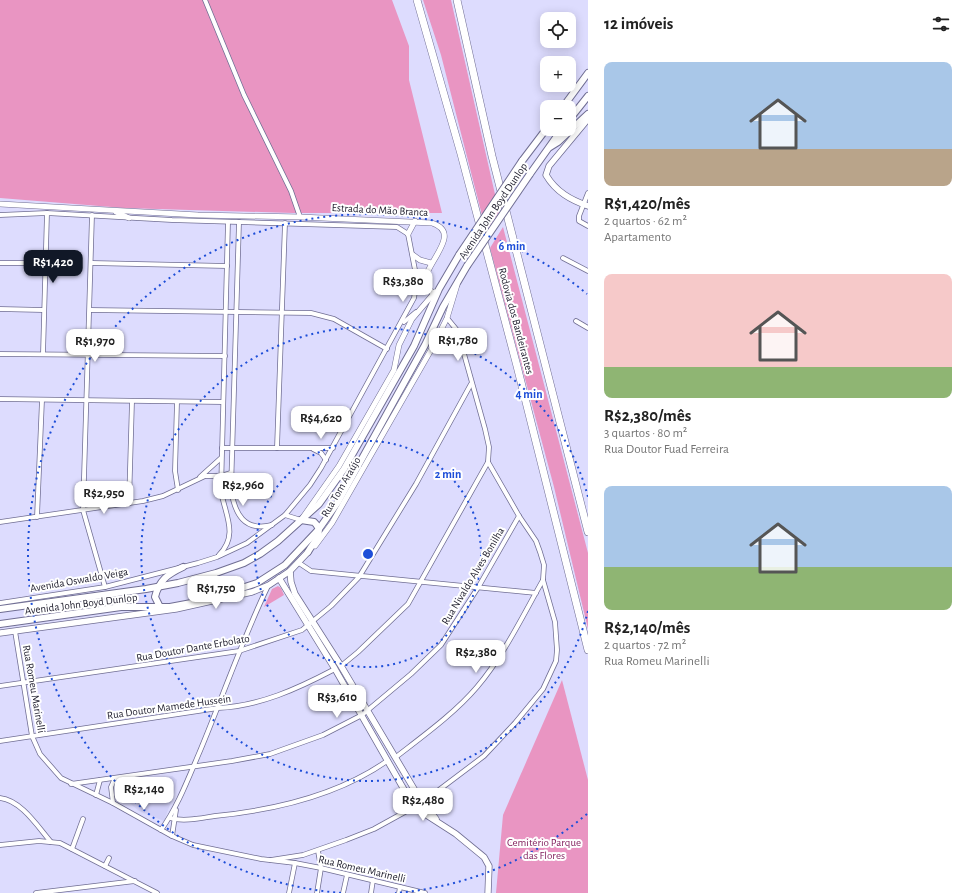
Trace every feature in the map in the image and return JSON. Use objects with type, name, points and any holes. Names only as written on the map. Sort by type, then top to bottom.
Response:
[{"type":"highway","name":"Rodovia dos Bandeirantes","points":[[417,0],[459,147],[517,366],[588,650]]},
{"type":"highway","name":"Rodovia dos Bandeirantes","points":[[457,0],[492,156],[588,532]]},
{"type":"main road","points":[[568,100],[588,73]]},
{"type":"main road","points":[[576,111],[588,96]]},
{"type":"main road","points":[[548,148],[558,142],[588,114]]},
{"type":"main road","points":[[587,205],[564,196],[556,189],[546,175],[549,166],[588,119]]},
{"type":"main road","name":"Avenida John Boyd Dunlop","points":[[0,609],[158,587],[216,573],[244,563],[278,541],[309,513],[325,496],[344,470],[414,346],[439,289],[522,161],[541,136]]},
{"type":"main road","name":"Avenida John Boyd Dunlop","points":[[0,624],[121,607],[173,608],[211,600],[243,589],[285,565],[319,529],[338,502],[356,472],[425,345],[443,306],[459,279],[557,136]]},
{"type":"main road","points":[[211,600],[252,592],[269,585],[299,563],[319,536],[319,529],[314,522],[300,520]]},
{"type":"main road","points":[[160,607],[155,598],[158,587],[167,575],[183,567]]},
{"type":"main road","points":[[290,571],[292,587],[423,802],[440,824]]},
{"type":"main road","points":[[279,578],[307,627],[362,715],[414,807],[440,824],[484,857],[489,866],[488,893]]},
{"type":"main road","points":[[0,634],[173,608]]},
{"type":"street","points":[[205,0],[244,95],[291,191],[300,217]]},
{"type":"street","points":[[588,193],[587,205],[579,216],[579,221],[588,226]]},
{"type":"street","name":"Estrada do Mão Branca","points":[[0,204],[198,215],[415,221],[436,224],[443,231],[443,246],[431,263],[424,281],[428,291],[433,293]]},
{"type":"street","points":[[109,210],[129,218]]},
{"type":"street","points":[[0,214],[47,213],[228,222],[397,227],[408,234]]},
{"type":"street","points":[[43,354],[43,310],[47,213]]},
{"type":"street","points":[[92,215],[92,263],[83,510],[105,587]]},
{"type":"street","points":[[401,325],[417,290],[413,255],[408,234],[415,221]]},
{"type":"street","points":[[218,557],[228,543],[230,535],[221,491],[228,222]]},
{"type":"street","points":[[239,222],[233,448],[231,473],[233,500],[239,516],[244,521],[255,526],[274,524]]},
{"type":"street","points":[[277,448],[285,223]]},
{"type":"street","points":[[413,255],[420,260],[431,263]]},
{"type":"street","points":[[563,258],[588,271]]},
{"type":"street","points":[[0,263],[46,263]]},
{"type":"street","points":[[92,263],[227,266]]},
{"type":"street","name":"Rua Tom Araújo","points":[[308,552],[332,524],[439,334],[447,318],[459,279]]},
{"type":"street","points":[[401,325],[416,312],[433,293],[439,289]]},
{"type":"street","points":[[0,309],[43,310]]},
{"type":"street","points":[[90,310],[282,312],[323,315],[334,319],[387,349]]},
{"type":"street","points":[[285,515],[300,520],[339,466],[395,366],[399,345],[416,312]]},
{"type":"street","points":[[341,666],[403,609],[422,582],[488,462],[489,447],[459,336],[456,329],[447,318]]},
{"type":"street","points":[[576,321],[588,328]]},
{"type":"street","name":"Avenida Oswaldo Veiga","points":[[0,603],[105,587],[218,557],[247,543],[285,515],[310,485],[333,448],[401,325]]},
{"type":"street","points":[[439,334],[452,332],[459,336]]},
{"type":"street","points":[[0,354],[225,356]]},
{"type":"street","name":"Rua Doutor Dante Erbolato","points":[[0,686],[239,651],[289,636],[307,627],[344,594],[360,577],[416,484],[471,384]]},
{"type":"street","points":[[0,399],[223,402]]},
{"type":"street","points":[[38,517],[42,400]]},
{"type":"street","points":[[129,503],[132,401]]},
{"type":"street","points":[[177,402],[175,471],[178,490]]},
{"type":"street","points":[[222,448],[333,448]]},
{"type":"street","points":[[309,448],[319,452],[326,460]]},
{"type":"street","points":[[0,522],[129,503],[163,496],[198,479],[222,457]]},
{"type":"street","name":"Rua Romeu Marinelli","points":[[270,860],[318,851],[374,828],[423,802],[484,756],[531,706],[548,680],[556,660],[557,638],[555,622],[543,580],[544,565],[536,541],[519,516],[488,462]]},
{"type":"street","points":[[198,479],[231,473]]},
{"type":"street","name":"Rua Nivaldo Alves Bonilha","points":[[71,784],[270,754],[323,735],[362,715],[411,674],[441,645],[479,586],[519,516]]},
{"type":"street","points":[[299,563],[311,571],[360,577],[479,586],[536,593]]},
{"type":"street","points":[[396,757],[432,729],[477,687],[509,643],[543,580]]},
{"type":"street","points":[[161,830],[176,808],[218,708],[239,651],[269,585]]},
{"type":"street","name":"Rua Romeu Marinelli","points":[[15,631],[32,736],[40,754],[60,778],[113,803],[172,836],[209,849],[322,868],[425,893]]},
{"type":"street","name":"Rua Doutor Mamede Hussein","points":[[0,741],[218,708],[237,707],[281,695],[334,669]]},
{"type":"street","points":[[170,818],[175,819],[256,812],[288,804],[338,788],[387,761]]},
{"type":"street","points":[[113,803],[111,787],[115,778]]},
{"type":"street","points":[[96,795],[100,780]]},
{"type":"street","points":[[0,798],[14,803],[24,811],[51,842]]},
{"type":"street","points":[[172,836],[176,808]]},
{"type":"street","points":[[72,848],[83,819]]},
{"type":"street","points":[[0,845],[39,841],[60,843],[157,893]]},
{"type":"street","points":[[317,893],[322,868],[318,851]]},
{"type":"street","name":"Rua Romeu Marinelli","points":[[295,863],[303,855]]},
{"type":"street","points":[[105,866],[109,858]]},
{"type":"street","points":[[289,893],[295,863]]},
{"type":"street","points":[[343,893],[347,875]]},
{"type":"street","points":[[371,893],[373,880]]},
{"type":"street","points":[[36,893],[65,892],[135,881]]},
{"type":"street","points":[[399,893],[400,887]]},
{"type":"shaded area","points":[[172,776],[177,780],[174,794],[164,821],[139,811],[118,793],[119,784]]},
{"type":"green space","points":[[0,0],[392,0],[409,46],[409,80],[442,213],[293,213],[124,208],[0,198]]},
{"type":"green space","points":[[423,0],[451,0],[499,212],[486,231],[441,55]]},
{"type":"green space","points":[[503,227],[588,553],[588,629],[554,487],[490,248]]},
{"type":"green space","points":[[278,586],[281,588],[284,595],[264,607],[272,589]]},
{"type":"green space","name":"Cemitério Parque das Flores","points":[[562,680],[588,780],[588,893],[496,893],[503,815]]}]
